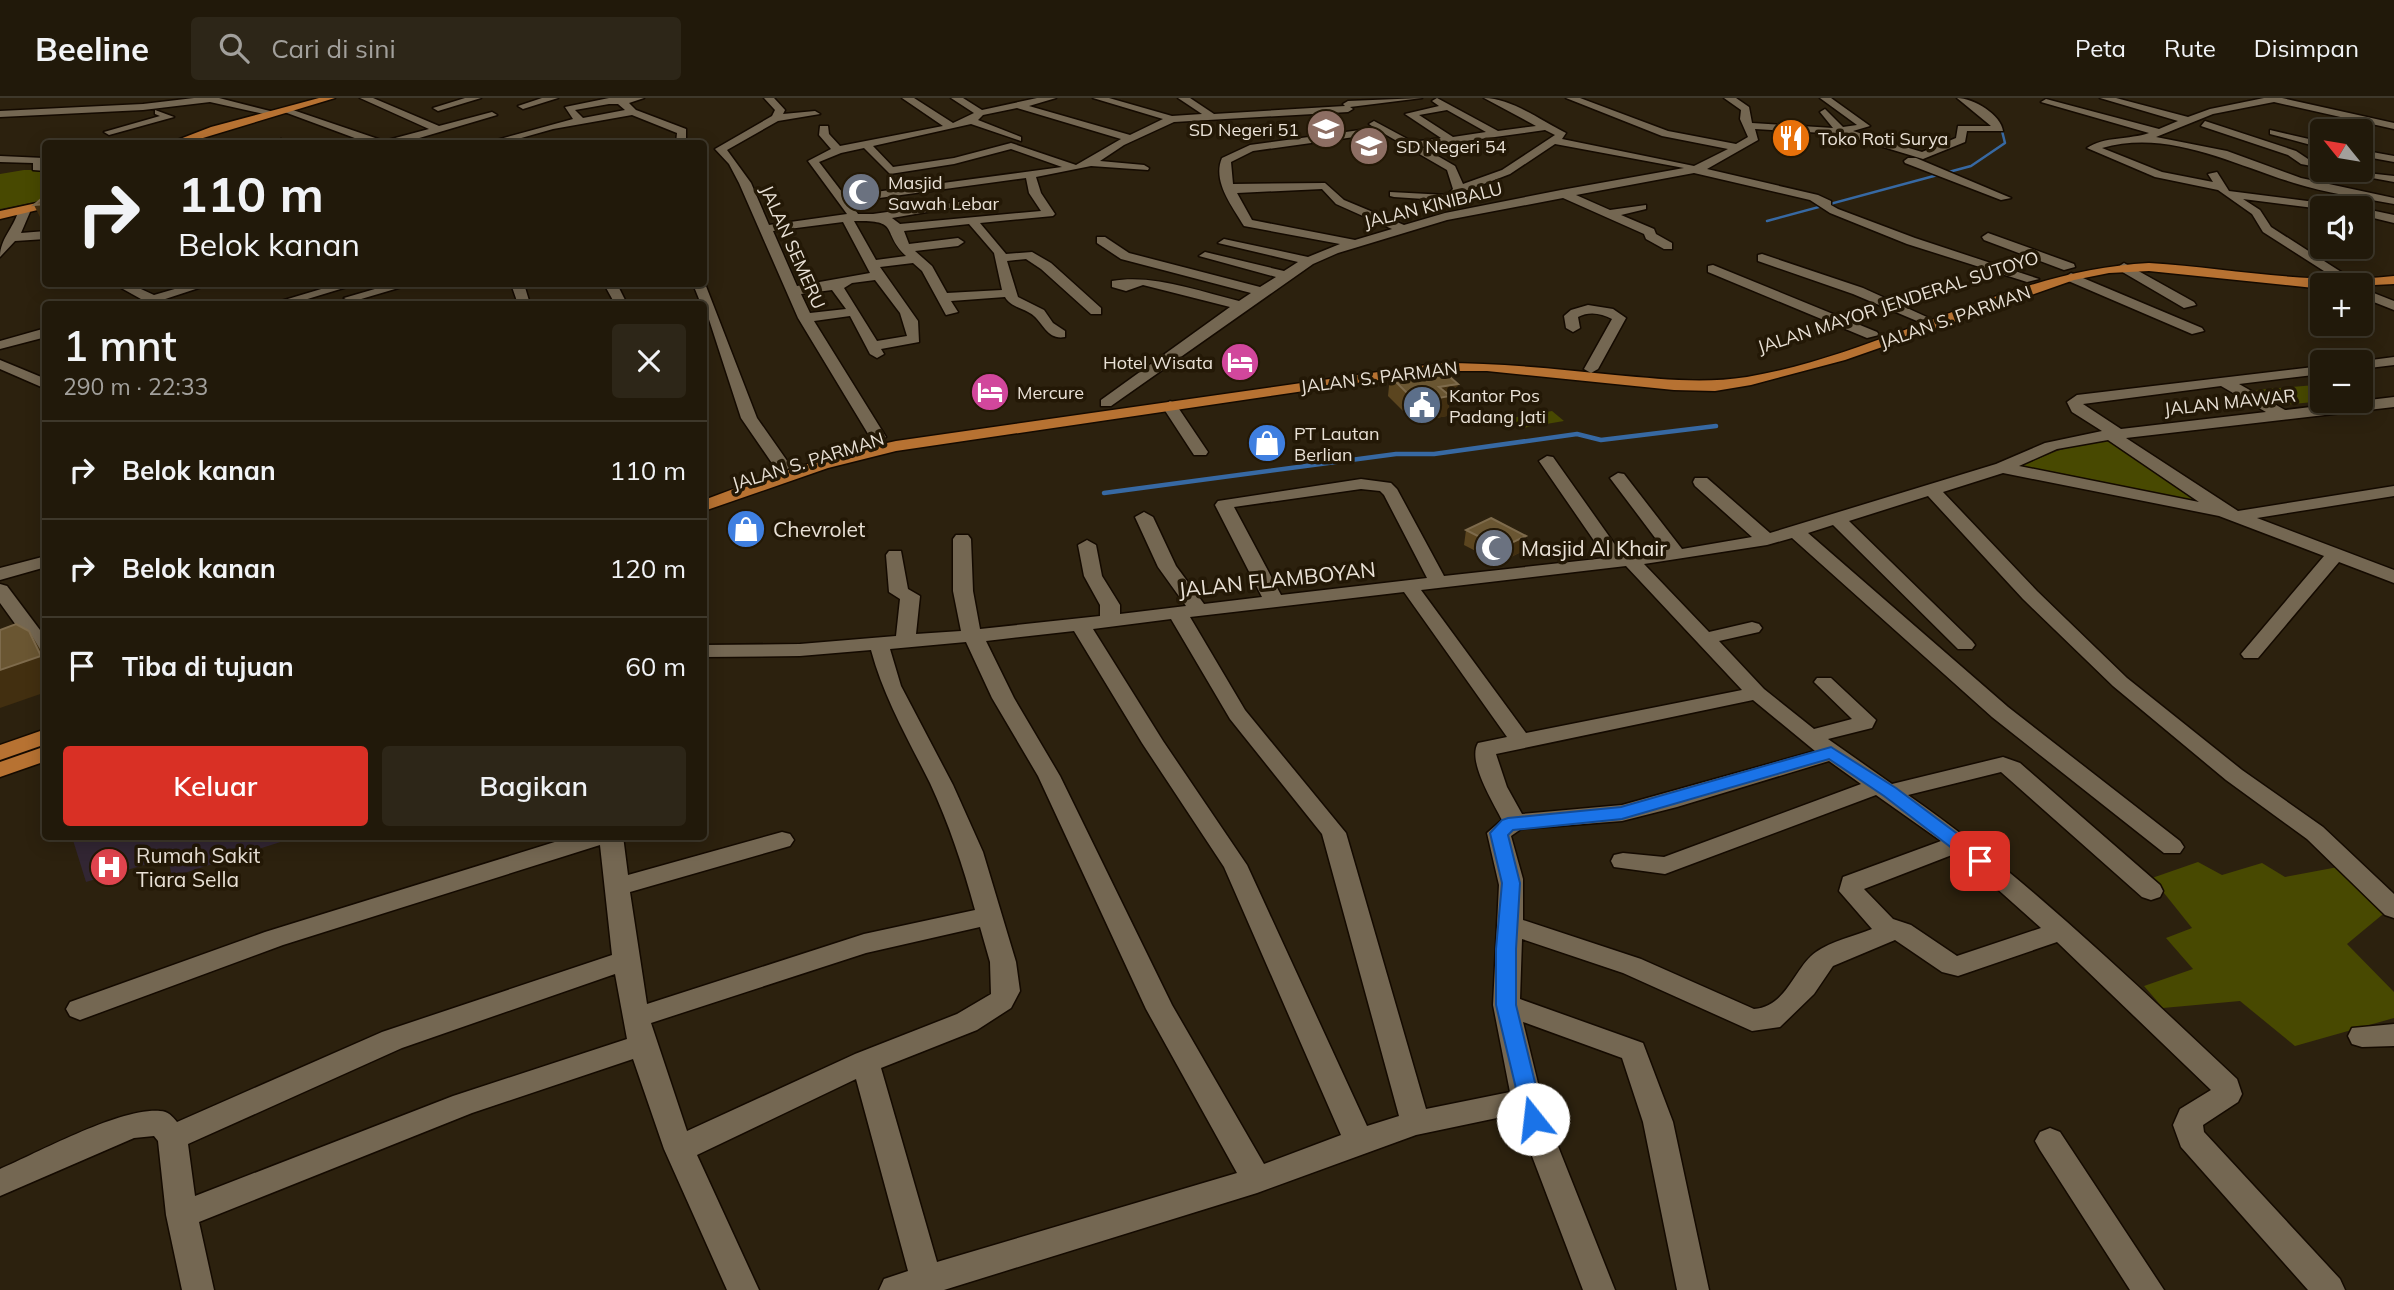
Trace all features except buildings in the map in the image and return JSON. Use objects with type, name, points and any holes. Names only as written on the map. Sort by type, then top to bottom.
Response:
[{"type":"main road","points":[[185,140],[330,98]]},
{"type":"main road","points":[[0,215],[24,212],[42,206]]},
{"type":"main road","name":"JALAN MAYOR JENDERAL SUTOYO","points":[[1289,379],[1469,357],[1669,376],[1720,375],[1753,370],[1872,335],[2032,279],[2070,272],[2146,261],[2310,278]]},
{"type":"main road","name":"JALAN S. PARMAN","points":[[707,505],[847,456],[1441,367],[1469,366],[1715,386],[1751,381],[1840,357],[1949,320],[2070,272],[2124,267],[2310,280]]},
{"type":"main road","name":"JALAN MAYOR JENDERAL SUTOYO","points":[[2373,274],[2394,269]]},
{"type":"main road","name":"JALAN MAYOR JENDERAL SUTOYO","points":[[2373,281],[2394,280]]},
{"type":"main road","points":[[1928,316],[1949,320]]},
{"type":"main road","name":"JALAN S. PARMAN","points":[[707,493],[782,465],[878,437],[1289,379]]},
{"type":"main road","points":[[0,753],[42,737]]},
{"type":"main road","points":[[0,770],[42,754]]},
{"type":"street","points":[[365,98],[437,129]]},
{"type":"street","points":[[439,102],[476,98]]},
{"type":"street","points":[[523,106],[553,98]]},
{"type":"street","points":[[581,121],[568,109],[639,98]]},
{"type":"street","points":[[907,98],[952,127]]},
{"type":"street","points":[[956,98],[981,113]]},
{"type":"street","points":[[839,285],[837,286],[875,350],[914,339],[915,332],[899,302],[875,270],[842,200],[813,161],[838,150],[866,144],[884,135],[924,133],[952,127],[971,121],[981,113],[1016,102],[1047,98],[1062,106]]},
{"type":"street","points":[[1098,98],[1172,119],[1253,117],[1418,98]]},
{"type":"street","points":[[1183,98],[1213,117]]},
{"type":"street","points":[[1431,98],[1497,134]]},
{"type":"street","points":[[1394,194],[1455,195],[1506,172],[1562,135],[1489,98]]},
{"type":"street","points":[[1571,98],[1667,134],[1740,148],[1754,138],[1751,126],[1745,119],[1746,109],[1729,98]]},
{"type":"street","points":[[1825,98],[1865,125],[1842,131]]},
{"type":"street","points":[[1962,98],[1990,117],[1999,129],[1962,128],[1961,140],[1909,161],[1959,178],[2005,198]]},
{"type":"street","points":[[2105,98],[2186,120]]},
{"type":"street","points":[[0,114],[143,107],[208,99],[279,112],[371,140]]},
{"type":"street","points":[[1290,99],[1300,111]]},
{"type":"street","points":[[2145,138],[2210,112],[2272,99],[2394,126]]},
{"type":"street","points":[[623,101],[633,113]]},
{"type":"street","points":[[1246,101],[1253,117]]},
{"type":"street","points":[[1016,102],[1077,125],[1131,138]]},
{"type":"street","points":[[2046,102],[2159,132]]},
{"type":"street","points":[[1349,104],[1386,130],[1451,168],[1456,175],[1455,195],[1445,217]]},
{"type":"street","points":[[108,132],[169,117],[143,107]]},
{"type":"street","points":[[707,151],[720,149],[775,107],[815,114]]},
{"type":"street","points":[[1449,107],[1410,114],[1451,140]]},
{"type":"street","points":[[1825,112],[1842,131]]},
{"type":"street","points":[[501,140],[535,130],[633,113],[682,131],[681,140]]},
{"type":"street","points":[[398,140],[492,115]]},
{"type":"street","points":[[544,138],[528,121],[547,115]]},
{"type":"street","points":[[2325,119],[2350,115]]},
{"type":"street","points":[[842,200],[1076,168],[1091,163],[1131,138],[1172,119]]},
{"type":"street","points":[[971,121],[1017,139]]},
{"type":"street","points":[[0,123],[55,122]]},
{"type":"street","points":[[2205,124],[2292,153],[2305,162]]},
{"type":"street","points":[[455,125],[477,131]]},
{"type":"street","points":[[1751,126],[1842,131],[1923,156]]},
{"type":"street","points":[[1412,145],[1548,127]]},
{"type":"street","points":[[824,128],[824,135],[838,150]]},
{"type":"street","points":[[2264,129],[2310,142]]},
{"type":"street","points":[[1266,130],[1279,142]]},
{"type":"street","points":[[1353,243],[1248,223],[1225,178],[1226,160],[1250,148],[1279,142],[1386,130]]},
{"type":"street","points":[[924,133],[939,141]]},
{"type":"street","points":[[413,136],[428,140]]},
{"type":"street","points":[[2310,203],[2222,190],[2159,176],[2092,148],[2116,141],[2145,138],[2223,153],[2298,181],[2394,201]]},
{"type":"street","points":[[1554,141],[1699,169],[1808,195],[1824,200],[1827,203],[1825,206],[1911,241],[2032,279]]},
{"type":"street","points":[[866,144],[890,171],[946,163],[1011,146],[1076,168]]},
{"type":"street","points":[[2248,145],[2310,163]]},
{"type":"street","name":"JALAN KINIBALU","points":[[1106,403],[1251,299],[1310,261],[1353,243],[1445,217],[1699,169],[1740,148]]},
{"type":"street","name":"JALAN SEMERU","points":[[720,149],[733,162],[745,183],[805,318],[878,437]]},
{"type":"street","points":[[2373,155],[2394,159]]},
{"type":"street","points":[[0,159],[41,160],[37,168],[42,168]]},
{"type":"street","points":[[1091,163],[1144,168]]},
{"type":"street","points":[[2211,171],[2222,190],[2256,212],[2267,229],[2331,273]]},
{"type":"street","points":[[897,228],[1049,214],[1035,193],[1030,174]]},
{"type":"street","points":[[2373,175],[2394,179]]},
{"type":"street","points":[[1230,190],[1325,186],[1340,202],[1402,229]]},
{"type":"street","points":[[1561,193],[1650,232],[1650,236],[1668,246]]},
{"type":"street","points":[[764,229],[973,203]]},
{"type":"street","points":[[1608,214],[1642,207]]},
{"type":"street","points":[[0,253],[12,237],[24,212]]},
{"type":"street","points":[[2373,215],[2394,219]]},
{"type":"street","points":[[875,216],[890,220],[897,228],[910,253],[927,269],[951,312]]},
{"type":"street","points":[[972,220],[982,235],[1000,252],[1012,299],[1039,313],[1054,331],[1060,334]]},
{"type":"street","points":[[12,237],[42,235]]},
{"type":"street","points":[[1989,237],[2197,331]]},
{"type":"street","points":[[1101,240],[1128,261],[1167,273],[1186,284],[1251,299]]},
{"type":"street","points":[[792,291],[839,285],[910,253],[958,242]]},
{"type":"street","points":[[1224,243],[1310,261]]},
{"type":"street","points":[[1000,258],[1028,255],[1046,266],[1096,310]]},
{"type":"street","points":[[1205,256],[1287,276]]},
{"type":"street","points":[[1762,258],[1928,316]]},
{"type":"street","points":[[2124,267],[2189,305]]},
{"type":"street","points":[[1713,269],[1872,335]]},
{"type":"street","points":[[1117,284],[1126,287],[1142,281],[1251,299]]},
{"type":"street","points":[[127,287],[152,299]]},
{"type":"street","points":[[146,301],[194,287]]},
{"type":"street","points":[[287,301],[332,287]]},
{"type":"street","points":[[340,287],[355,301],[395,287]]},
{"type":"street","points":[[945,297],[1010,293]]},
{"type":"street","points":[[2373,297],[2394,306]]},
{"type":"street","points":[[707,303],[749,418],[782,465]]},
{"type":"street","points":[[1573,328],[1571,316],[1578,311],[1601,310],[1619,318],[1615,329],[1597,349],[1591,369]]},
{"type":"street","points":[[805,318],[853,312]]},
{"type":"street","points":[[0,345],[42,333]]},
{"type":"street","points":[[2373,364],[2394,361]]},
{"type":"street","points":[[0,365],[42,379]]},
{"type":"street","points":[[2310,372],[2082,398],[2075,402],[2077,409],[2232,514],[2394,491]]},
{"type":"street","points":[[2298,373],[2310,380]]},
{"type":"street","points":[[2224,382],[2284,416]]},
{"type":"street","name":"JALAN MAWAR","points":[[2373,403],[2394,402]]},
{"type":"street","points":[[1170,406],[1200,452]]},
{"type":"street","name":"JALAN MAWAR","points":[[2002,468],[2051,446],[2078,439],[2310,411]]},
{"type":"street","points":[[1547,461],[1624,561],[1757,693],[1831,753],[1960,843],[2061,931],[2227,1087],[2228,1094],[2190,1118],[2191,1138],[2329,1290]]},
{"type":"street","points":[[2002,468],[2232,514],[2394,577]]},
{"type":"street","name":"JALAN FLAMBOYAN","points":[[707,651],[737,653],[973,635],[1410,588],[1677,555],[1767,540],[2002,468]]},
{"type":"street","points":[[1618,478],[1677,555]]},
{"type":"street","points":[[1701,482],[1728,510],[1767,540]]},
{"type":"street","points":[[1274,601],[1224,505],[1226,503],[1361,484],[1385,487],[1391,493],[1439,584]]},
{"type":"street","points":[[1930,488],[2031,595],[2120,682],[2234,775],[2315,833],[2394,909]]},
{"type":"street","points":[[1842,515],[1965,645]]},
{"type":"street","points":[[1144,517],[1224,694],[1261,745],[1318,808],[1334,833],[1416,1123]]},
{"type":"street","points":[[1794,530],[2000,712],[2172,847]]},
{"type":"street","points":[[962,539],[965,611],[973,635],[1003,698],[1049,776],[1160,1009],[1257,1181]]},
{"type":"street","points":[[1087,545],[1093,576],[1110,605],[1110,621]]},
{"type":"street","points":[[895,555],[899,592],[910,596],[906,612],[906,641]]},
{"type":"street","points":[[2251,654],[2335,555]]},
{"type":"street","points":[[0,574],[42,562]]},
{"type":"street","points":[[1410,588],[1520,740]]},
{"type":"street","points":[[0,590],[42,648]]},
{"type":"street","points":[[1080,624],[1153,743],[1235,865],[1359,1141]]},
{"type":"street","points":[[1703,639],[1752,628]]},
{"type":"street","points":[[680,1149],[865,1062],[986,1012],[1001,1001],[1006,991],[1003,962],[971,852],[942,785],[891,686],[879,644]]},
{"type":"street","points":[[1810,737],[1864,723],[1865,720],[1824,682]]},
{"type":"street","points":[[1515,822],[1496,788],[1484,751],[1520,740],[1757,693]]},
{"type":"street","points":[[1599,1290],[1548,1167],[1527,1100],[1506,1005],[1506,949],[1510,925],[1511,883],[1499,833],[1515,822],[1622,813],[1831,753]]},
{"type":"street","points":[[1623,861],[1665,866],[1885,789],[2003,764],[2151,891]]},
{"type":"street","points":[[80,1009],[177,971],[590,840]]},
{"type":"street","points":[[612,840],[639,1031],[680,1149],[743,1290]]},
{"type":"street","points":[[618,887],[782,840]]},
{"type":"street","points":[[1892,931],[1850,891],[1853,883],[1960,843]]},
{"type":"street","points":[[182,1215],[639,1031],[864,944],[988,916]]},
{"type":"street","points":[[1510,925],[1632,966],[1752,1020],[1770,1019],[1796,997],[1824,959],[1892,931],[1902,932],[1935,957],[1958,966],[2061,931]]},
{"type":"street","points":[[172,1138],[392,1040],[627,960]]},
{"type":"street","points":[[1506,1005],[1633,1051],[1658,1122],[1693,1290]]},
{"type":"street","points":[[2362,1036],[2394,1035]]},
{"type":"street","points":[[865,1062],[926,1279]]},
{"type":"street","points":[[895,1290],[1257,1181],[1359,1141],[1416,1123],[1527,1100]]},
{"type":"street","points":[[0,1183],[131,1126],[161,1122],[172,1138],[182,1215],[198,1290]]},
{"type":"street","points":[[2050,1141],[2148,1290]]},
{"type":"shaded area","points":[[42,170],[42,201],[0,209],[0,174]]},
{"type":"shaded area","points":[[2310,385],[2310,402],[2283,405],[2256,390]]},
{"type":"shaded area","points":[[1552,411],[1564,421],[1522,428],[1511,418]]},
{"type":"shaded area","points":[[2111,435],[2231,513],[2016,468],[2057,451]]},
{"type":"shaded area","name":"Rumah Sakit Tiara Sella","points":[[73,840],[287,840],[172,877],[168,858],[86,882]]},
{"type":"shaded area","points":[[2198,862],[2222,875],[2262,863],[2285,877],[2338,867],[2388,910],[2347,944],[2394,992],[2394,1018],[2295,1046],[2240,1001],[2163,1008],[2144,986],[2193,969],[2166,938],[2192,928],[2152,878]]},
{"type":"waterway","points":[[1767,221],[1971,166],[2005,143],[2002,131]]},
{"type":"waterway","points":[[1104,493],[1396,454],[1434,454],[1577,434],[1601,440],[1716,426]]},
{"type":"place","name":"SD Negeri 51","points":[[1326,129]]},
{"type":"place","name":"Toko Roti Surya","points":[[1791,138]]},
{"type":"place","name":"SD Negeri 54","points":[[1369,146]]},
{"type":"place","name":"Masjid Sawah Lebar","points":[[861,192]]},
{"type":"place","name":"Hotel Wisata","points":[[1240,362]]},
{"type":"place","name":"Mercure","points":[[990,392]]},
{"type":"place","name":"Kantor Pos Padang Jati","points":[[1422,405]]},
{"type":"place","name":"PT Lautan Berlian","points":[[1267,443]]},
{"type":"place","name":"Chevrolet","points":[[746,529]]},
{"type":"place","name":"Masjid Al Khair","points":[[1494,548]]},
{"type":"place","name":"Rumah Sakit Tiara Sella","points":[[109,867]]},
{"type":"route","points":[[1533,1119],[1506,1005],[1506,949],[1510,925],[1511,883],[1499,833],[1508,824],[1622,813],[1670,802],[1831,753],[1890,792],[1960,843],[1980,861]]}]
